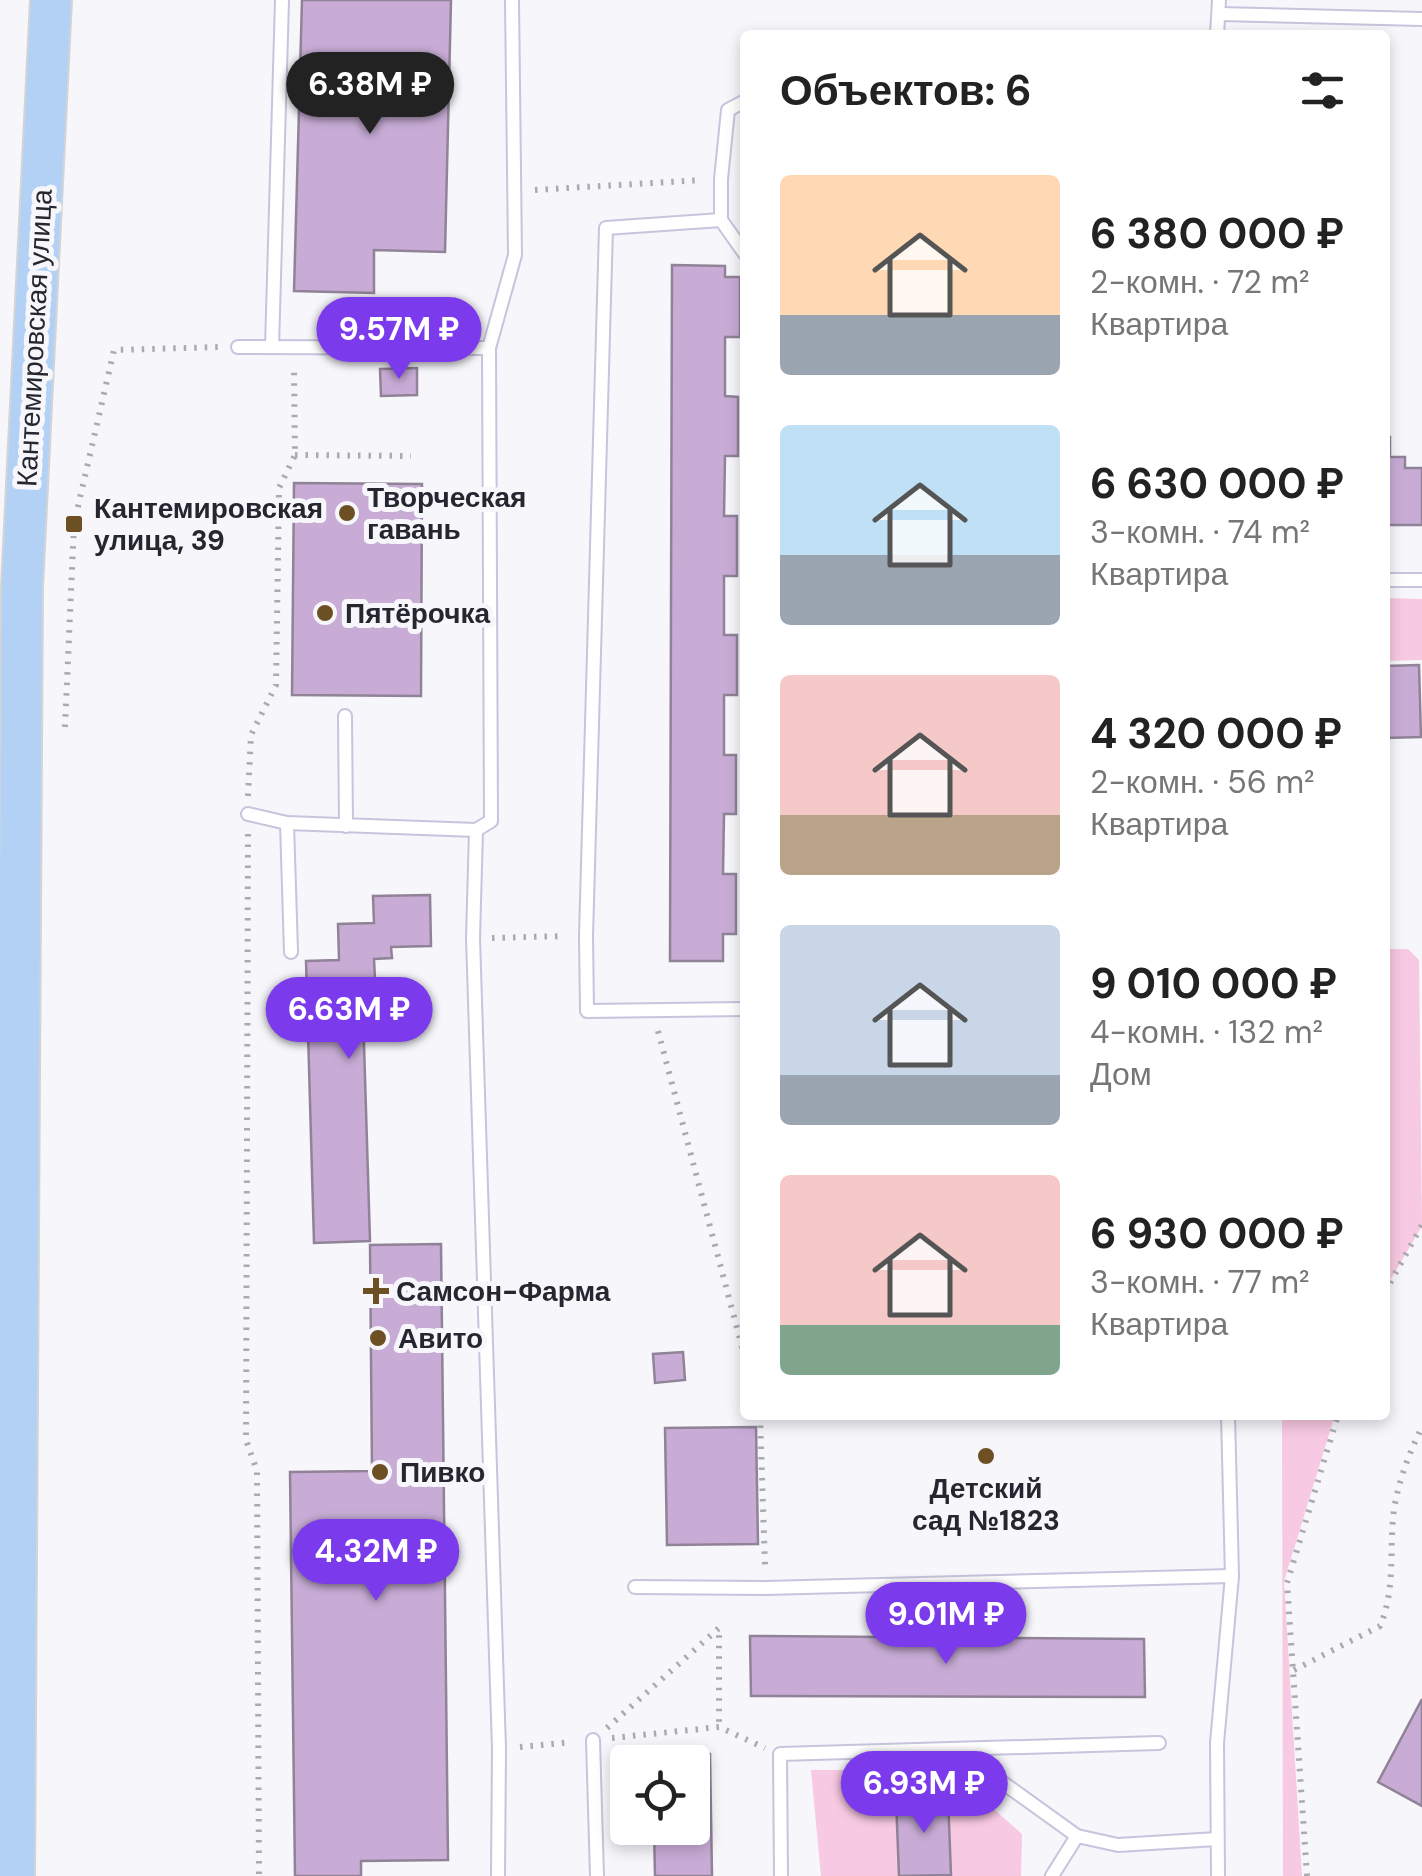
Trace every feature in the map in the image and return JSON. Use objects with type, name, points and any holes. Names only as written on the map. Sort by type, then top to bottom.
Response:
[{"type":"main road","name":"Кантемировская улица","points":[[14,1876],[22,587],[52,0]]},
{"type":"lane","points":[[272,347],[282,0]]},
{"type":"lane","points":[[248,814],[287,824],[476,830],[491,821],[489,348],[515,256],[512,0]]},
{"type":"lane","points":[[1219,7],[1422,19]]},
{"type":"lane","points":[[740,104],[728,110],[721,179],[721,220],[740,247]]},
{"type":"lane","points":[[721,220],[606,228],[587,1011],[740,1009]]},
{"type":"lane","points":[[238,347],[489,348]]},
{"type":"lane","points":[[1390,580],[1422,580]]},
{"type":"lane","points":[[345,716],[346,826]]},
{"type":"lane","points":[[287,824],[291,952]]},
{"type":"lane","points":[[476,830],[473,938],[499,1749],[498,1876]]},
{"type":"lane","points":[[1218,1876],[1217,1743],[1232,1576],[1228,1420]]},
{"type":"lane","points":[[635,1587],[766,1588],[1232,1576]]},
{"type":"lane","points":[[594,1740],[597,1876]]},
{"type":"lane","points":[[782,1876],[780,1754],[1159,1743]]},
{"type":"lane","points":[[956,1749],[1077,1836],[1118,1845],[1217,1839]]},
{"type":"lane","points":[[1052,1876],[1077,1836]]},
{"type":"path","points":[[514,191],[721,179]]},
{"type":"path","points":[[259,1876],[257,1471],[246,1440],[248,814],[251,735],[276,685],[279,488],[295,455],[294,346]]},
{"type":"path","points":[[65,727],[74,524],[114,350],[238,347]]},
{"type":"path","points":[[295,455],[411,456]]},
{"type":"path","points":[[473,938],[586,936]]},
{"type":"path","points":[[652,1010],[740,1339]]},
{"type":"path","points":[[1390,1283],[1422,1226]]},
{"type":"path","points":[[760,1420],[766,1588]]},
{"type":"path","points":[[1307,1876],[1287,1582],[1336,1420]]},
{"type":"path","points":[[1293,1670],[1380,1626],[1388,1607],[1394,1509],[1406,1461],[1422,1426]]},
{"type":"path","points":[[594,1740],[719,1628],[719,1728]]},
{"type":"path","points":[[499,1749],[719,1728],[780,1754]]},
{"type":"shaded area","points":[[1390,598],[1422,599],[1422,660],[1390,661]]},
{"type":"shaded area","points":[[1390,949],[1408,949],[1419,960],[1422,1226],[1390,1280]]},
{"type":"shaded area","points":[[1282,1420],[1333,1420],[1284,1581],[1302,1876],[1283,1876]]},
{"type":"shaded area","points":[[811,1770],[950,1770],[1022,1834],[1021,1876],[821,1876]]},
{"type":"building","points":[[302,0],[451,0],[445,252],[374,250],[374,293],[294,291]]},
{"type":"building","points":[[672,265],[725,266],[725,277],[740,277],[740,337],[725,337],[725,396],[738,397],[738,456],[725,456],[724,516],[737,516],[737,576],[724,576],[724,635],[737,635],[737,695],[724,695],[724,755],[736,755],[736,814],[724,814],[723,874],[736,874],[736,934],[723,934],[723,961],[670,961]]},
{"type":"building","points":[[417,368],[417,395],[381,396],[380,369]]},
{"type":"building","points":[[1390,457],[1405,457],[1405,468],[1422,468],[1422,525],[1390,525]]},
{"type":"building","points":[[294,483],[422,484],[421,696],[292,695]]},
{"type":"building","points":[[1419,665],[1421,737],[1390,738],[1390,666]]},
{"type":"building","points":[[430,895],[431,946],[391,947],[392,958],[374,959],[375,979],[362,979],[370,1241],[314,1243],[306,961],[339,960],[338,924],[374,923],[373,896]]},
{"type":"building","points":[[441,1244],[448,1860],[361,1861],[361,1876],[295,1876],[290,1472],[372,1471],[370,1245]]},
{"type":"building","points":[[683,1352],[685,1380],[655,1383],[653,1354]]},
{"type":"building","points":[[756,1427],[758,1544],[667,1545],[665,1428]]},
{"type":"building","points":[[750,1636],[1144,1639],[1145,1697],[751,1696]]},
{"type":"building","points":[[1422,1699],[1422,1806],[1378,1782]]},
{"type":"building","points":[[710,1754],[712,1876],[655,1876],[654,1845],[710,1845]]},
{"type":"building","points":[[948,1796],[951,1875],[899,1876],[896,1798]]},
{"type":"place","name":"Творческая гавань","points":[[347,513]]},
{"type":"place","name":"Кантемировская улица, 39","points":[[74,524]]},
{"type":"place","name":"Пятёрочка","points":[[325,613]]},
{"type":"place","name":"Самсон-Фарма","points":[[376,1291]]},
{"type":"place","name":"Авито","points":[[378,1338]]},
{"type":"place","name":"Детский сад №1823","points":[[986,1456]]},
{"type":"place","name":"Пивко","points":[[380,1472]]}]
